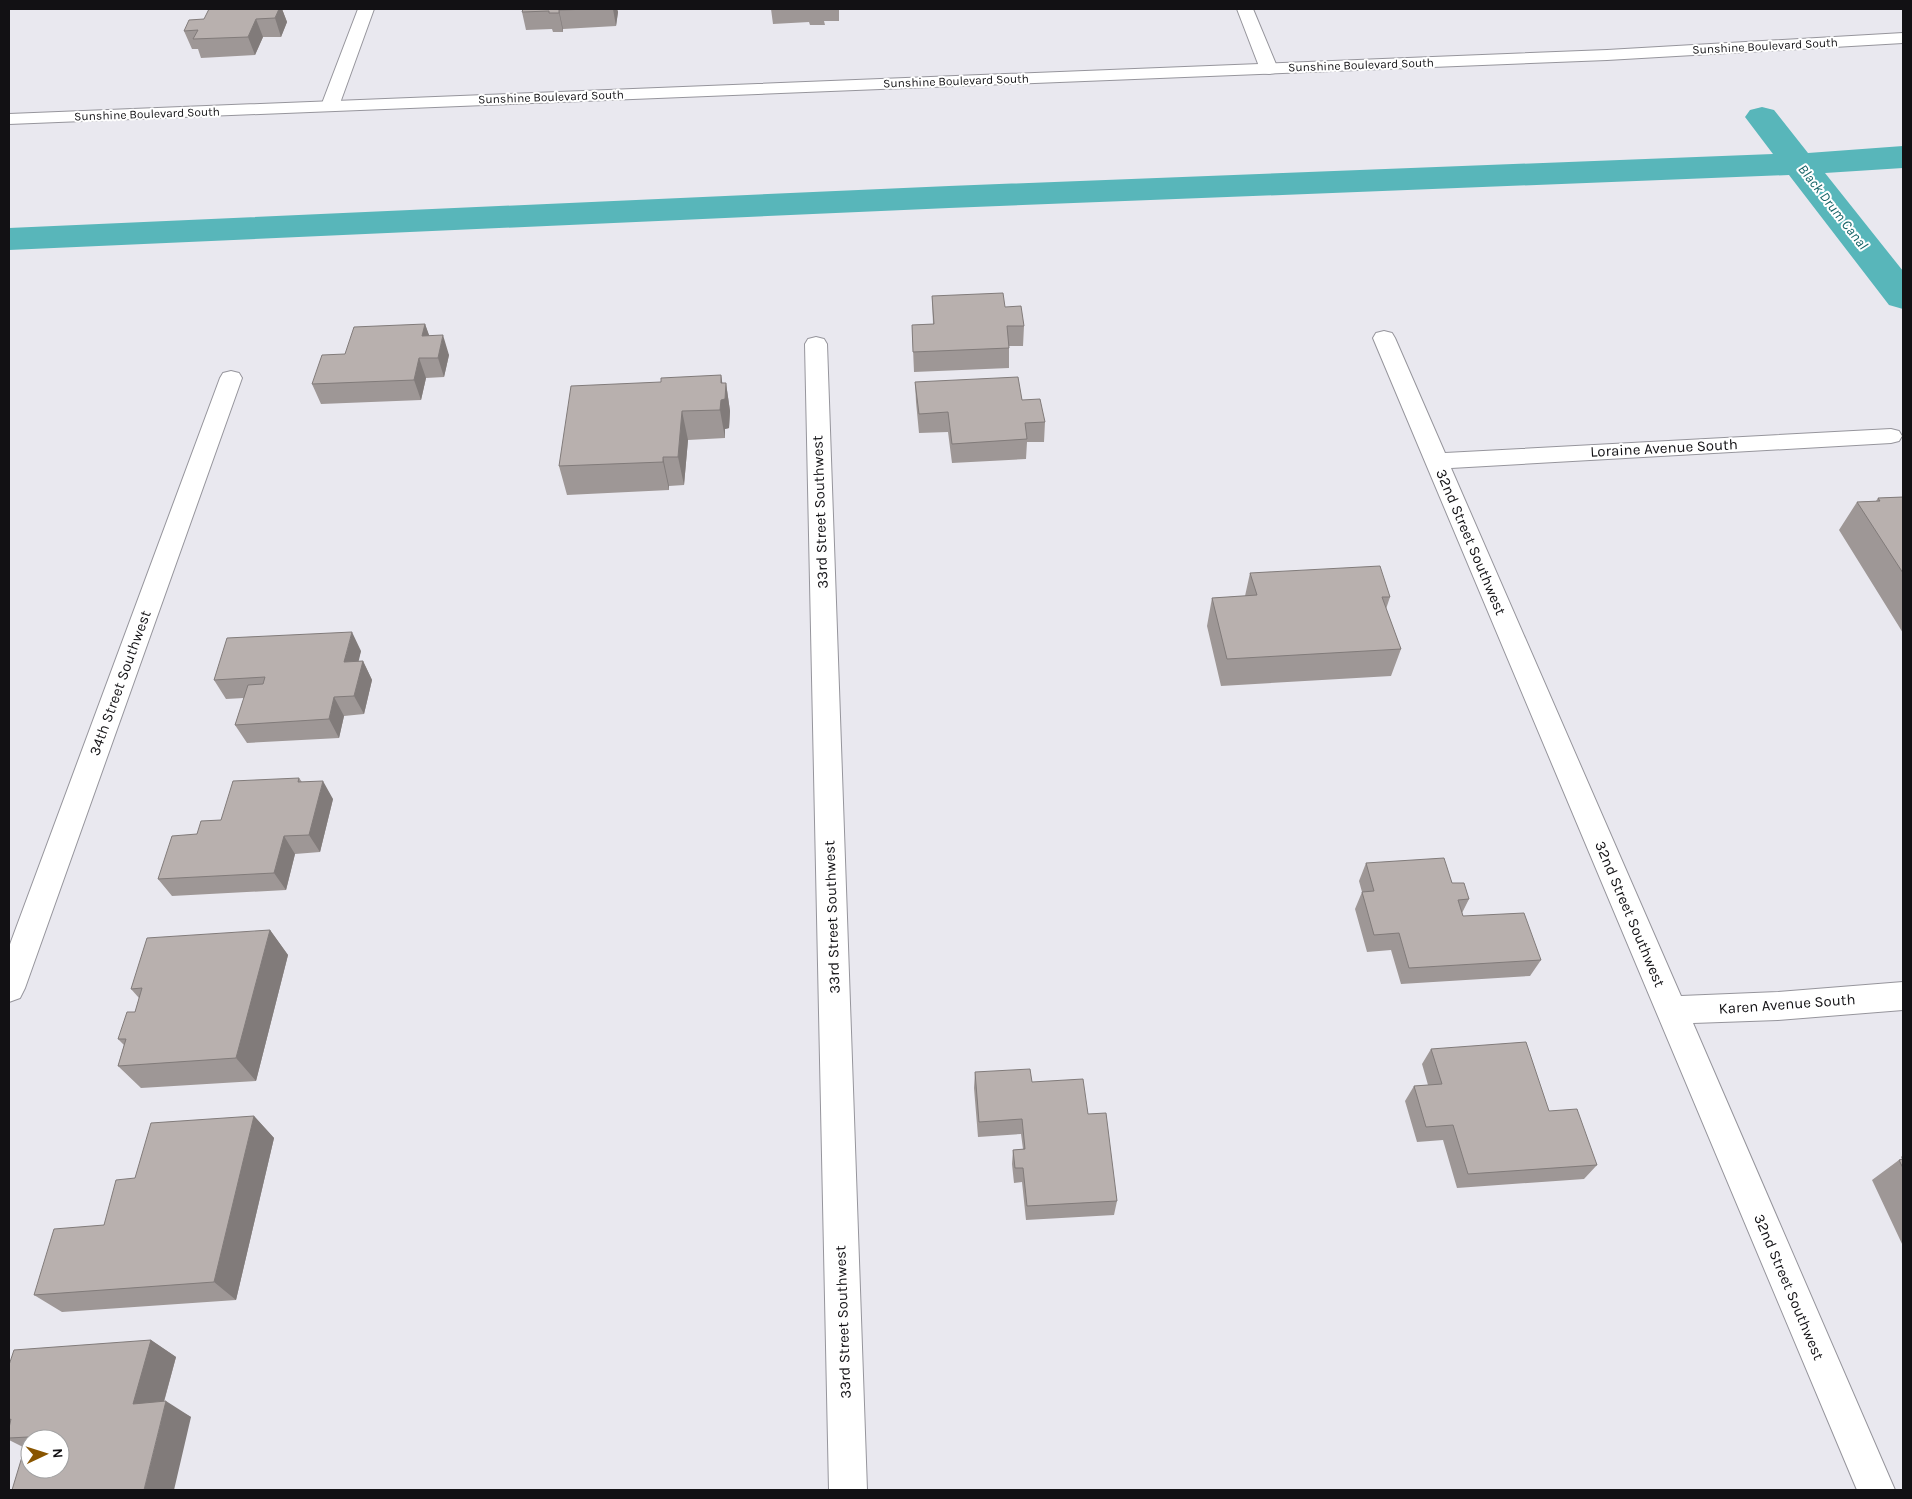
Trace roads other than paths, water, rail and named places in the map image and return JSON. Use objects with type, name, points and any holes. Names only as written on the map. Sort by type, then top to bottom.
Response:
[{"type":"street","points":[[330,106],[366,9]]},
{"type":"street","points":[[1245,9],[1269,69]]},
{"type":"street","name":"Sunshine Boulevard South","points":[[9,119],[1607,55],[1903,38]]},
{"type":"street","name":"32nd Street Southwest","points":[[1384,338],[1876,1490]]},
{"type":"street","name":"33rd Street Southwest","points":[[816,344],[848,1490]]},
{"type":"street","name":"34th Street Southwest","points":[[9,988],[230,378]]},
{"type":"street","name":"Loraine Avenue South","points":[[1436,461],[1891,436]]},
{"type":"street","name":"Karen Avenue South","points":[[1671,1010],[1778,1006],[1903,996]]},
{"type":"waterway","name":"Black Drum Canal","points":[[1762,117],[1799,164]]},
{"type":"waterway","points":[[1799,164],[1903,157]]},
{"type":"waterway","points":[[9,239],[949,197],[1799,164]]},
{"type":"waterway","name":"Black Drum Canal","points":[[1799,164],[1903,297]]}]
